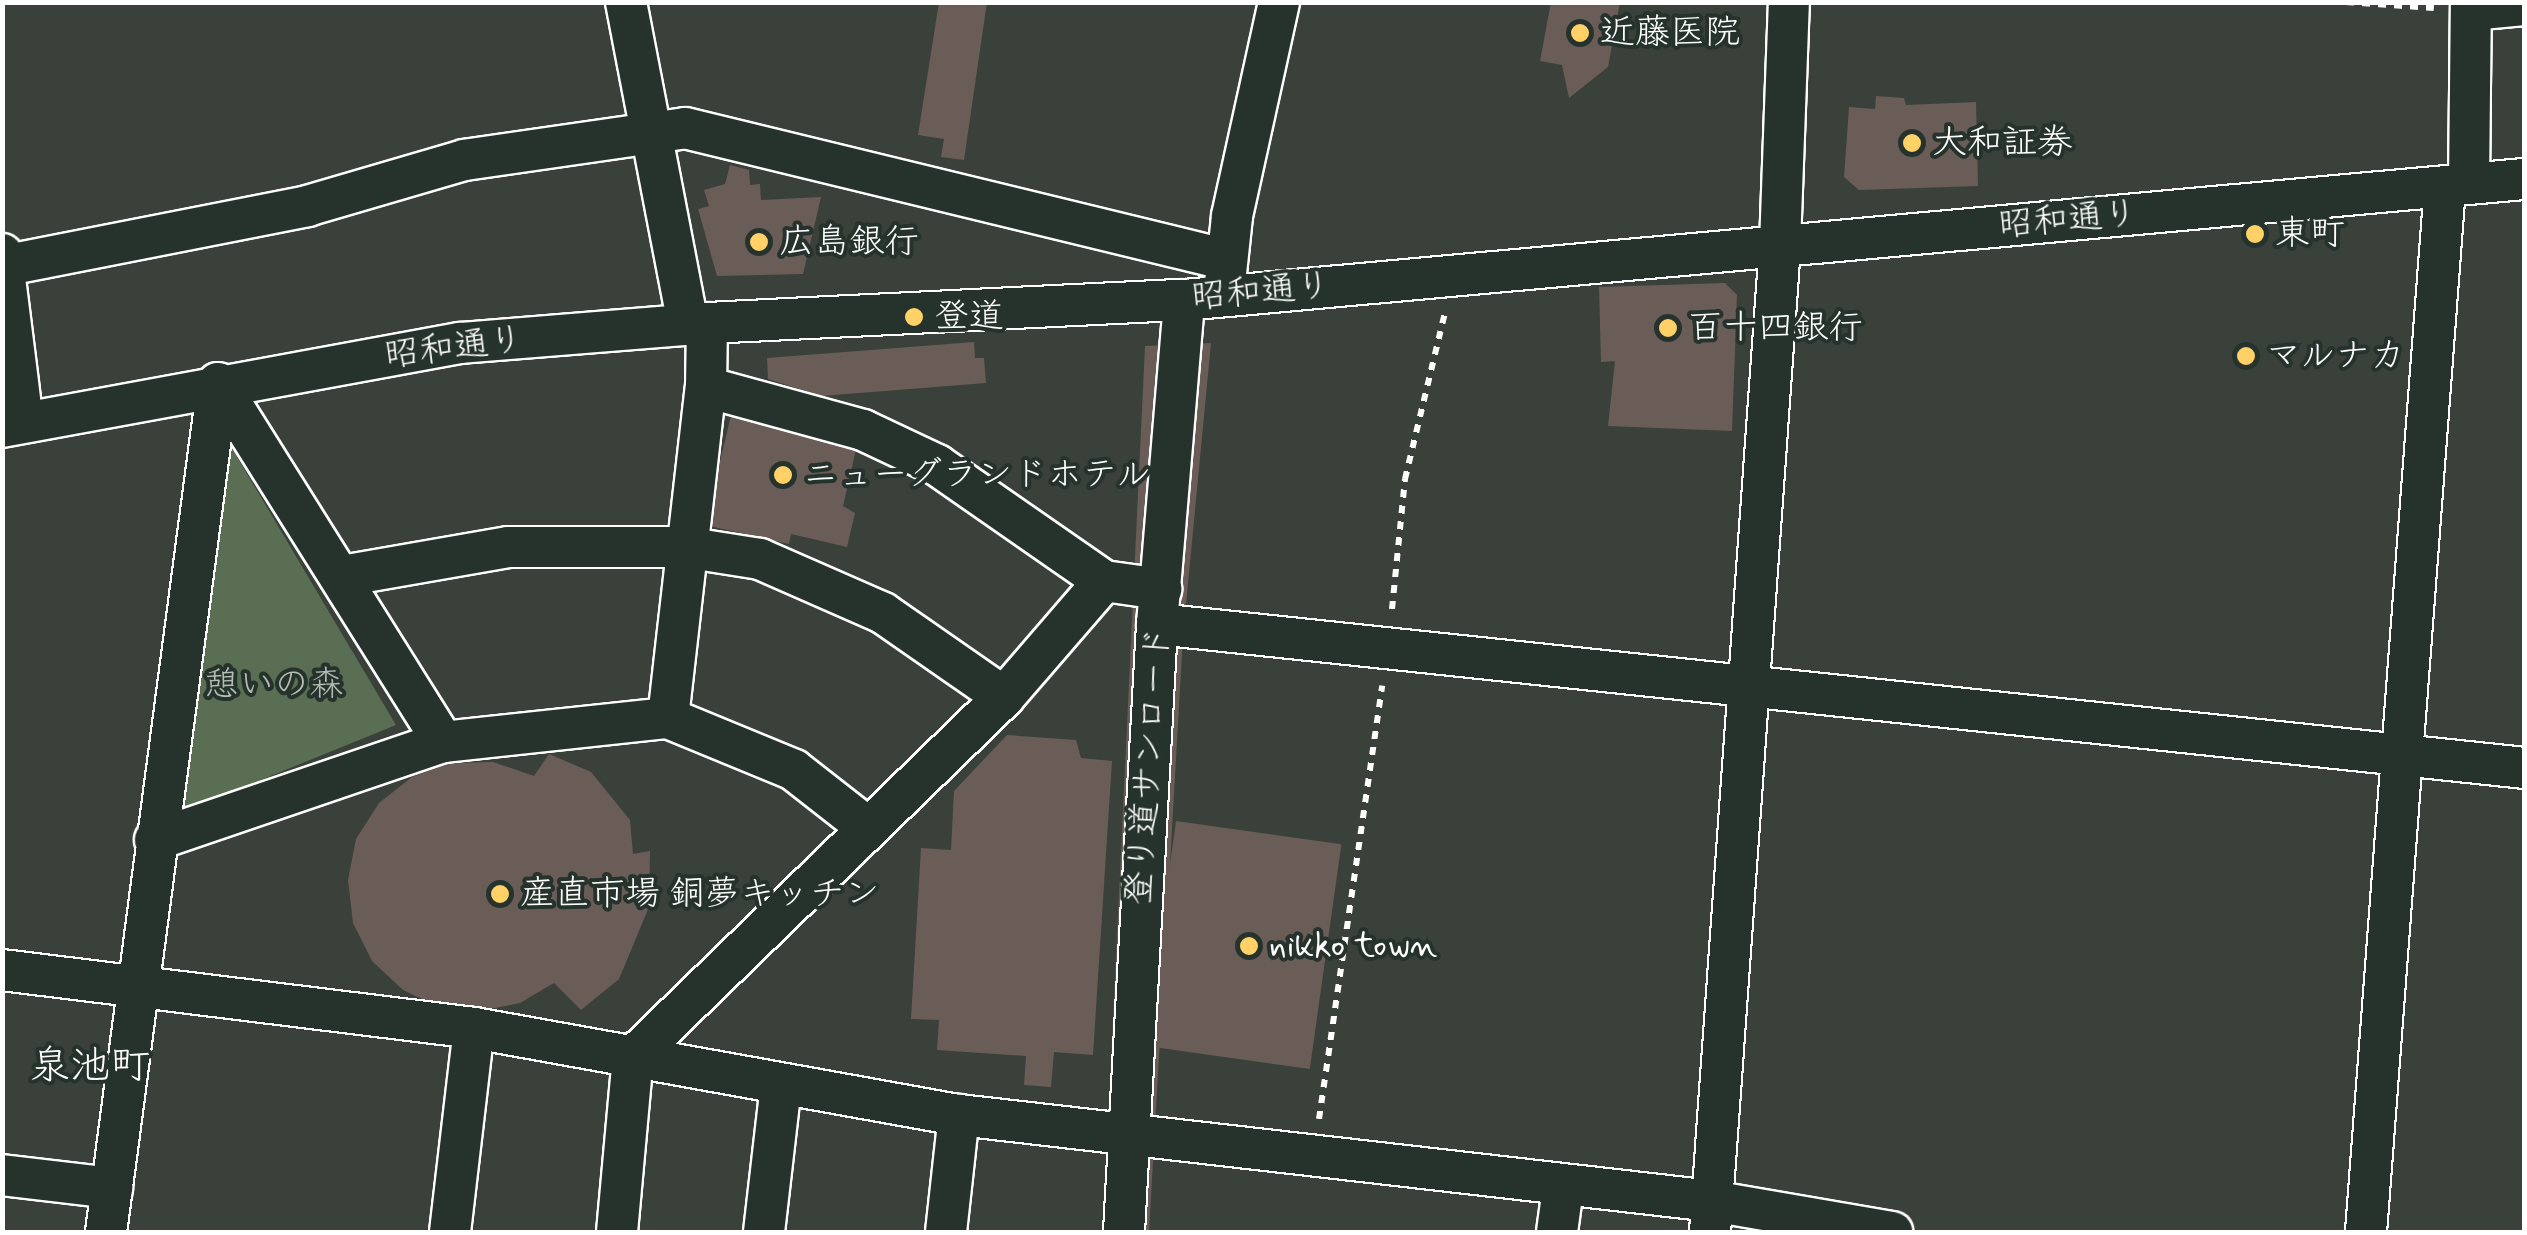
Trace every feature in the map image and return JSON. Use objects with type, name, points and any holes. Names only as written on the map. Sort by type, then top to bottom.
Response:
[{"type":"street","points":[[626,2],[652,136],[698,324],[706,387],[684,547],[668,718]]},
{"type":"street","points":[[13,424],[3,262],[307,206],[464,160],[652,136],[684,128],[1225,277],[1278,2]]},
{"type":"street","points":[[1711,1217],[1780,244],[1789,2]]},
{"type":"street","points":[[2366,1232],[2403,753],[2458,185],[2471,6],[2524,4]]},
{"type":"street","name":"昭和通り","points":[[13,424],[218,384],[460,344],[698,324],[1184,300],[1225,277],[1454,274],[2524,179]]},
{"type":"street","name":"登り道サンロード","points":[[1124,1232],[1126,1138],[1159,607],[1184,300]]},
{"type":"street","points":[[218,384],[443,742]]},
{"type":"street","points":[[106,1232],[134,987],[218,384]]},
{"type":"street","points":[[706,387],[863,430],[936,465],[1104,581],[1159,607],[1388,649],[2524,768]]},
{"type":"street","points":[[342,576],[508,547],[684,547],[760,559],[883,613],[1004,697]]},
{"type":"street","points":[[616,1232],[633,1057],[1004,697],[1104,581]]},
{"type":"street","points":[[155,840],[443,742],[668,718],[794,770],[868,828]]},
{"type":"street","points":[[2,970],[474,1028],[959,1115],[1563,1188],[1711,1217],[1892,1232]]},
{"type":"street","points":[[450,1232],[474,1028]]},
{"type":"street","points":[[764,1232],[781,1086]]},
{"type":"street","points":[[946,1232],[959,1115]]},
{"type":"street","points":[[2,1175],[112,1188]]},
{"type":"street","points":[[1557,1232],[1563,1188]]},
{"type":"path","points":[[2346,2],[2471,6]]},
{"type":"path","points":[[1313,1160],[1388,649],[1405,479],[1454,274]]},
{"type":"green space","name":"憩いの森","points":[[227,440],[396,725],[170,817]]},
{"type":"building","points":[[939,2],[987,2],[964,160],[941,157],[944,139],[918,135]]},
{"type":"building","name":"近藤医院","points":[[1551,2],[1620,2],[1608,67],[1569,98],[1562,65],[1540,61]]},
{"type":"building","name":"大和証券","points":[[1876,96],[1904,98],[1906,105],[1976,102],[1978,186],[1859,190],[1844,177],[1849,107],[1875,109]]},
{"type":"building","name":"広島銀行","points":[[730,165],[749,170],[750,185],[760,184],[761,200],[821,197],[803,274],[717,276],[698,209],[709,206],[704,190],[725,184]]},
{"type":"building","name":"百十四銀行","points":[[1725,283],[1737,295],[1732,431],[1608,426],[1615,361],[1601,362],[1599,287]]},
{"type":"building","points":[[974,342],[975,358],[984,358],[986,383],[821,396],[768,379],[767,358]]},
{"type":"building","points":[[1211,343],[1183,636],[1149,1232],[1103,1232],[1145,346]]},
{"type":"building","name":"ニューグランドホテル","points":[[731,415],[857,445],[843,506],[855,513],[847,547],[791,534],[789,544],[705,525]]},
{"type":"building","points":[[1007,735],[1076,740],[1081,758],[1112,761],[1093,1055],[1054,1052],[1051,1087],[1024,1085],[1026,1056],[937,1050],[939,1020],[911,1019],[921,848],[951,850],[954,791]]},
{"type":"building","name":"産直市場 銅夢キッチン","points":[[549,754],[591,772],[630,820],[633,854],[650,851],[649,907],[619,979],[581,1010],[554,983],[520,1003],[480,1011],[439,1007],[403,990],[372,961],[353,923],[348,880],[356,839],[379,803],[412,777],[451,763],[493,762],[534,776]]},
{"type":"building","name":"nikko town","points":[[1176,821],[1341,844],[1310,1069],[1144,1046]]},
{"type":"place","name":"近藤医院","points":[[1580,33]]},
{"type":"place","name":"大和証券","points":[[1912,143]]},
{"type":"place","name":"東町","points":[[2255,234]]},
{"type":"place","name":"広島銀行","points":[[759,242]]},
{"type":"place","name":"登道","points":[[914,317]]},
{"type":"place","name":"百十四銀行","points":[[1668,328]]},
{"type":"place","name":"マルナカ","points":[[2246,356]]},
{"type":"place","name":"ニューグランドホテル","points":[[783,475]]},
{"type":"place","name":"産直市場 銅夢キッチン","points":[[500,894]]},
{"type":"place","name":"nikko town","points":[[1249,946]]},
{"type":"district","name":"泉池町","points":[[90,1067]]}]
